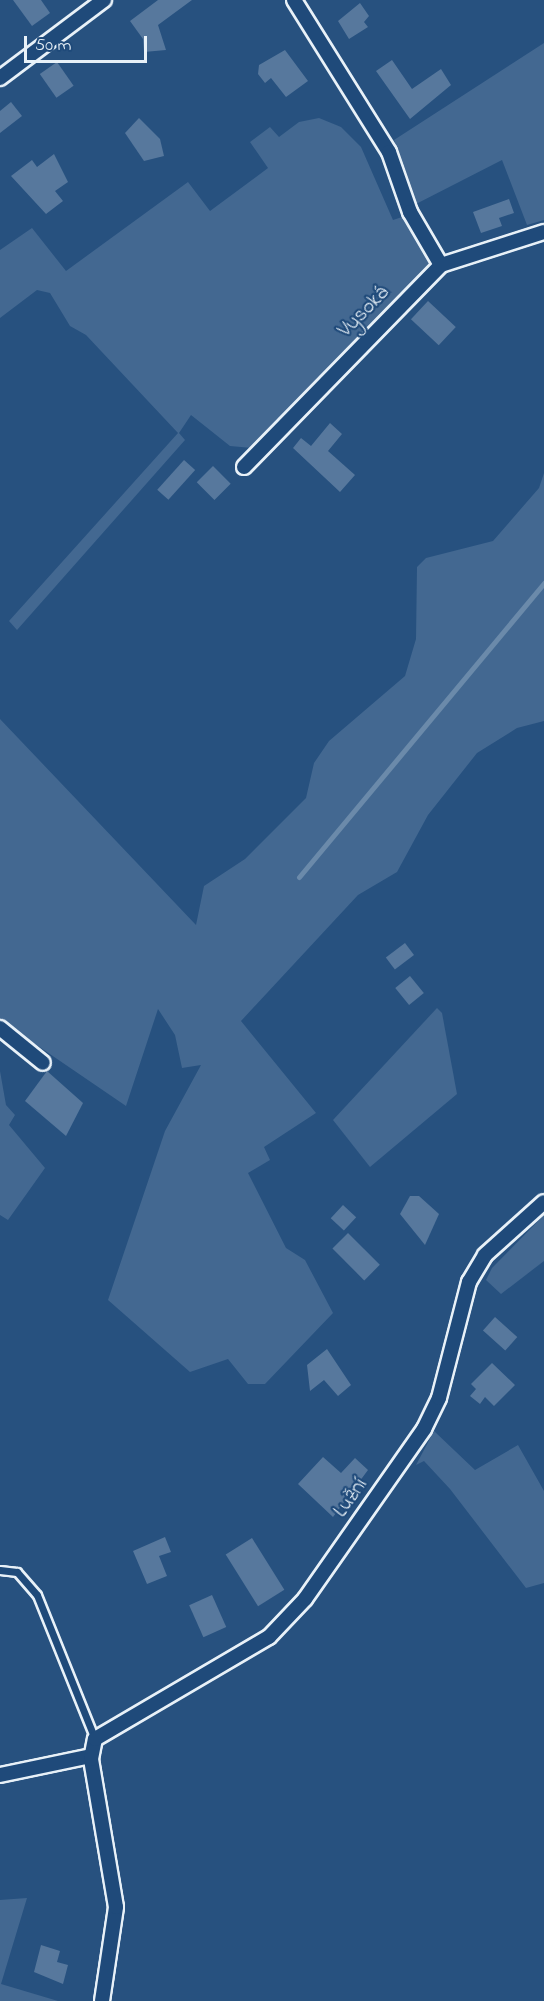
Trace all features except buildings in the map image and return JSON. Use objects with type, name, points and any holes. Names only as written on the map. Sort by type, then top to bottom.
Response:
[{"type":"street","points":[[0,78],[104,0]]},
{"type":"street","points":[[294,0],[389,152],[410,212],[441,265]]},
{"type":"street","name":"Vysoká","points":[[244,467],[441,265],[544,232]]},
{"type":"street","points":[[0,1028],[43,1063]]},
{"type":"street","name":"Lužní","points":[[95,1739],[269,1637],[305,1599],[424,1429],[439,1398],[469,1282],[485,1255],[544,1202]]},
{"type":"street","points":[[95,1739],[91,1756],[116,1907],[102,2001]]},
{"type":"street","points":[[0,1775],[91,1756]]},
{"type":"lane","points":[[0,1570],[17,1572],[37,1595],[95,1739]]},
{"type":"shaded area","points":[[544,43],[544,220],[527,225],[502,160],[416,204],[394,140]]},
{"type":"shaded area","points":[[319,118],[341,127],[361,147],[393,220],[405,216],[433,266],[252,448],[230,446],[191,415],[179,433],[185,440],[17,630],[9,621],[178,433],[86,335],[70,326],[50,293],[37,290],[0,318],[0,250],[32,228],[66,271],[188,182],[210,211],[268,168],[250,142],[270,127],[279,137],[299,122]]},
{"type":"shaded area","points":[[544,473],[544,721],[517,728],[477,753],[428,815],[397,872],[358,895],[241,1021],[316,1113],[264,1147],[270,1160],[248,1173],[286,1248],[305,1260],[333,1313],[265,1384],[248,1384],[228,1359],[190,1372],[108,1300],[165,1131],[201,1065],[182,1068],[175,1035],[158,1009],[126,1106],[0,1020],[0,719],[196,925],[204,886],[245,859],[306,798],[314,763],[329,741],[405,676],[416,639],[417,567],[426,558],[493,541],[539,488]]},
{"type":"shaded area","points":[[437,1008],[442,1013],[457,1094],[370,1167],[333,1120]]},
{"type":"shaded area","points":[[0,1071],[6,1105],[15,1115],[9,1125],[45,1168],[8,1220],[0,1215]]},
{"type":"shaded area","points":[[544,1215],[544,1261],[501,1294],[486,1280],[492,1268]]},
{"type":"shaded area","points":[[434,1431],[475,1470],[518,1445],[544,1491],[544,1583],[526,1588],[450,1489],[424,1461],[416,1465]]},
{"type":"shaded area","points":[[27,1898],[1,1984],[58,2001],[0,2001],[0,1900]]},
{"type":"waterway","points":[[299,877],[544,583]]}]
